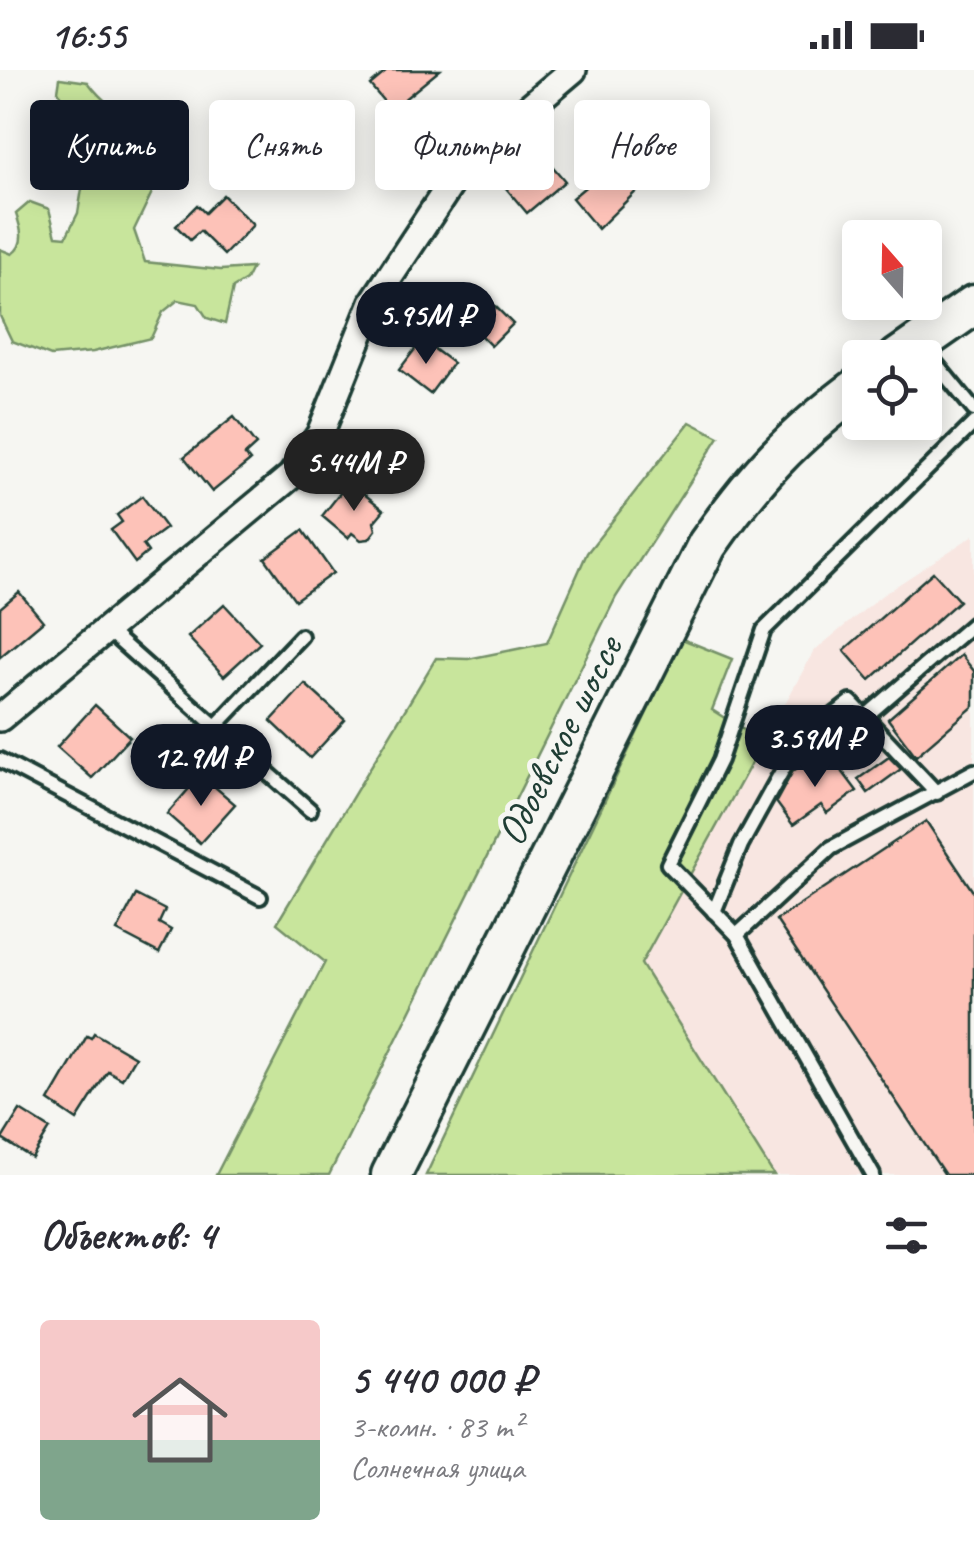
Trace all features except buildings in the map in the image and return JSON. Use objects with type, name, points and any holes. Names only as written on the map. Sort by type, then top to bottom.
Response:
[{"type":"main road","points":[[923,340],[974,306]]},
{"type":"main road","name":"Одоевское шоссе","points":[[392,1175],[706,545],[771,460],[804,426],[842,399]]},
{"type":"street","points":[[0,718],[292,476],[320,434],[373,302],[452,182],[490,141],[573,70]]},
{"type":"lane","points":[[942,381],[974,410]]},
{"type":"lane","points":[[873,1175],[737,935],[668,864],[720,760],[764,630],[974,423]]},
{"type":"lane","points":[[865,717],[973,624]]},
{"type":"lane","points":[[107,630],[310,810]]},
{"type":"lane","points":[[216,726],[301,636]]},
{"type":"lane","points":[[714,912],[741,844],[796,744],[851,702],[937,793]]},
{"type":"lane","points":[[0,760],[260,897]]},
{"type":"lane","points":[[737,935],[831,848],[969,775],[974,792]]},
{"type":"shaded area","points":[[974,535],[974,1175],[774,1175],[641,964],[814,651],[881,596]]},
{"type":"green space","points":[[60,78],[88,82],[105,100],[62,100],[58,91]]},
{"type":"green space","points":[[82,190],[153,190],[134,230],[145,262],[221,270],[252,268],[246,280],[233,288],[225,324],[207,318],[198,304],[178,300],[163,312],[151,338],[93,352],[51,356],[12,341],[0,316],[0,249],[12,254],[19,246],[21,230],[16,214],[30,202],[49,209],[56,236],[66,237],[78,213]]},
{"type":"green space","points":[[690,422],[719,437],[616,597],[329,1175],[216,1175],[325,962],[277,923],[436,658],[468,659],[547,643],[587,553]]},
{"type":"green space","points":[[682,639],[732,659],[712,710],[763,742],[641,964],[774,1175],[426,1175]]}]
